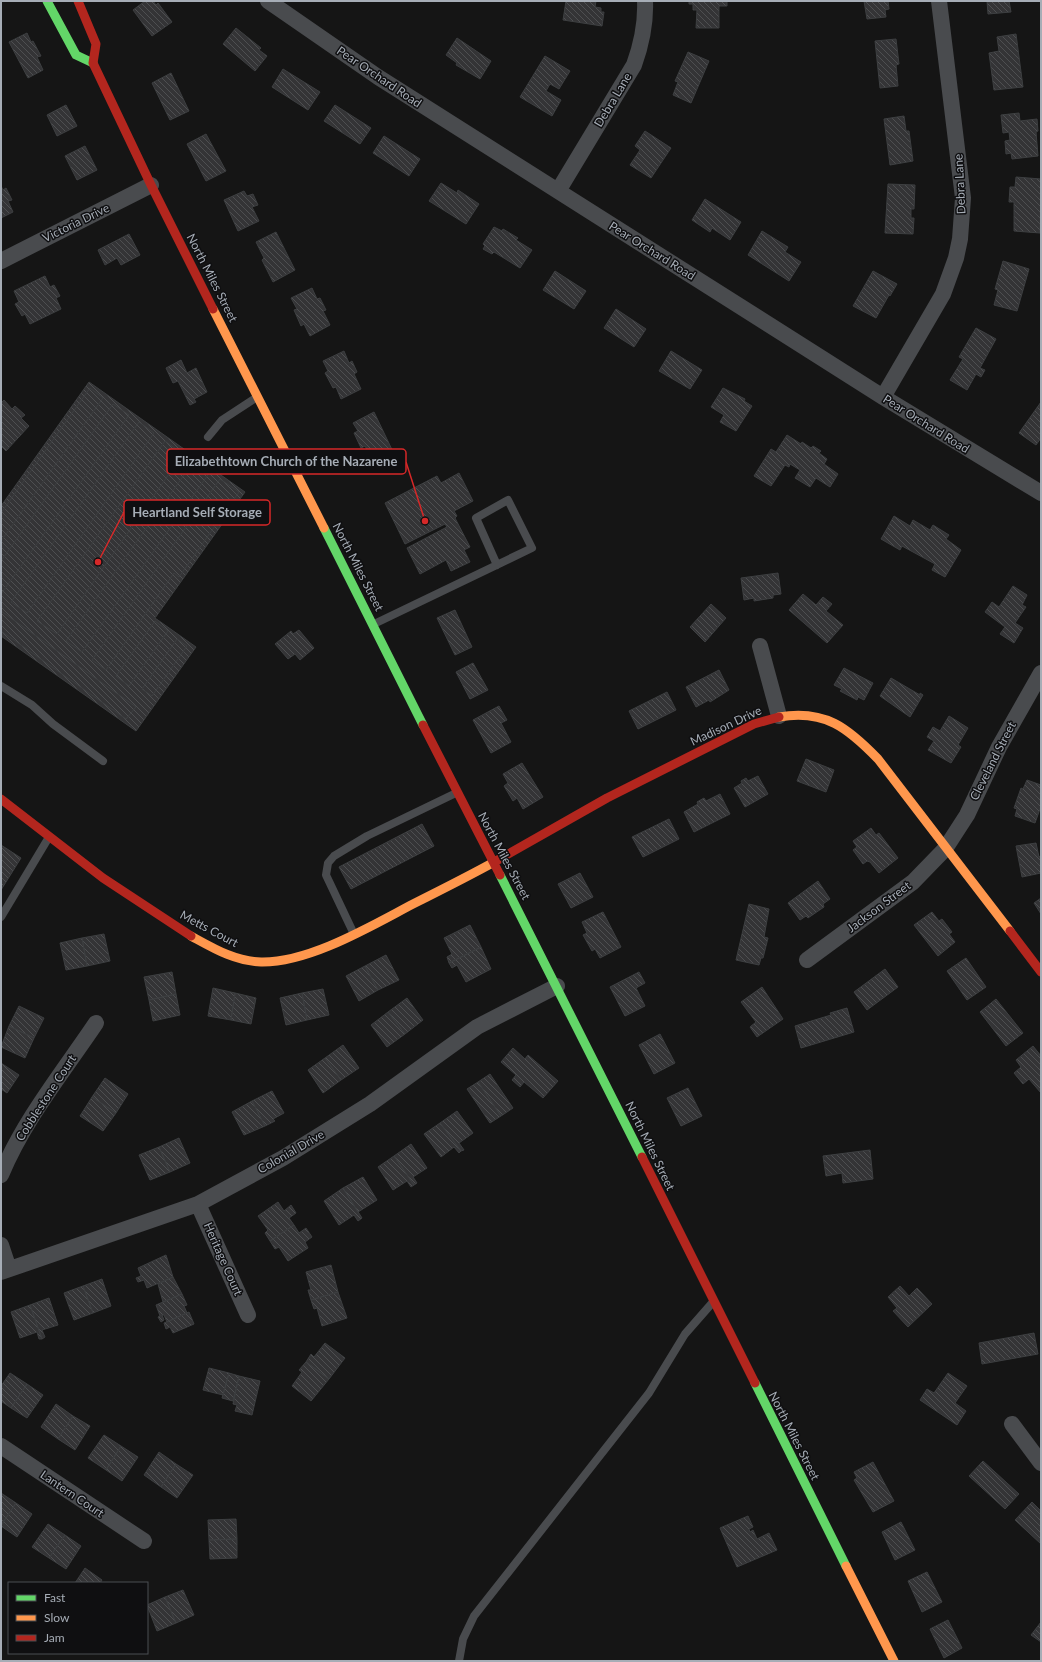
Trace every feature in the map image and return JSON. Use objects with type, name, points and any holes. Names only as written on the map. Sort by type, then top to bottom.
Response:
[{"type":"main road","points":[[47,1],[76,55],[93,63],[96,44],[78,1]]},
{"type":"main road","name":"North Miles Street","points":[[93,63],[151,185],[374,624],[457,792],[557,986],[894,1661]]},
{"type":"main road","name":"Madison Drive","points":[[494,862],[607,798],[754,724],[778,716],[798,714],[820,716],[841,725],[860,739],[898,783],[945,849],[1041,972]]},
{"type":"main road","name":"Metts Court","points":[[1,799],[103,878],[183,931],[221,953],[240,959],[266,962],[299,957],[354,934],[494,862]]},
{"type":"street","name":"Pear Orchard Road","points":[[268,1],[378,77],[883,397],[1041,494]]},
{"type":"street","name":"Debra Lane","points":[[558,191],[634,65],[643,42],[646,16],[645,1]]},
{"type":"street","name":"Debra Lane","points":[[883,397],[943,294],[956,258],[960,238],[963,198],[939,1]]},
{"type":"street","name":"Victoria Drive","points":[[1,261],[151,185]]},
{"type":"street","points":[[760,646],[778,716]]},
{"type":"street","name":"Cleveland Street","points":[[945,849],[967,815],[999,747],[1041,673]]},
{"type":"street","name":"Jackson Street","points":[[807,960],[913,882],[945,849]]},
{"type":"street","name":"Colonial Drive","points":[[5,1271],[198,1204],[283,1158],[370,1104],[477,1027],[557,986]]},
{"type":"street","name":"Cobblestone Court","points":[[1,1175],[10,1153],[24,1129],[96,1023]]},
{"type":"street","name":"Heritage Court","points":[[198,1204],[248,1315]]},
{"type":"street","points":[[1,1245],[5,1271]]},
{"type":"street","points":[[1012,1424],[1041,1463]]},
{"type":"street","name":"Lantern Court","points":[[1,1446],[144,1541]]},
{"type":"lane","points":[[208,437],[222,420],[258,397]]},
{"type":"lane","points":[[374,624],[497,565],[532,548],[508,500],[476,518],[497,565]]},
{"type":"lane","points":[[1,686],[32,705],[53,724],[103,760]]},
{"type":"lane","points":[[354,934],[326,875],[328,863],[334,856],[367,836],[457,792]]},
{"type":"lane","points":[[1,917],[50,837]]},
{"type":"lane","points":[[459,1661],[463,1640],[474,1616],[649,1393],[686,1334],[713,1301]]},
{"type":"building","points":[[145,1],[153,1],[156,5],[158,3],[172,22],[152,36],[133,10]]},
{"type":"building","points":[[566,1],[596,1],[595,7],[601,8],[601,12],[604,12],[602,26],[563,20]]},
{"type":"building","points":[[689,1],[727,1],[727,6],[719,6],[719,28],[696,28],[697,10],[693,10],[693,4],[689,4]]},
{"type":"building","points":[[864,1],[888,1],[889,9],[885,10],[886,17],[867,19]]},
{"type":"building","points":[[987,1],[1009,1],[1011,12],[988,14]]},
{"type":"building","points":[[236,28],[261,48],[259,50],[267,56],[255,71],[223,44]]},
{"type":"building","points":[[27,33],[31,42],[33,41],[41,56],[37,57],[43,70],[28,78],[9,42]]},
{"type":"building","points":[[1016,34],[1023,87],[994,90],[989,53],[999,51],[997,37]]},
{"type":"building","points":[[457,38],[491,61],[480,79],[456,65],[457,63],[446,55]]},
{"type":"building","points":[[896,39],[899,64],[896,65],[898,86],[880,88],[875,41]]},
{"type":"building","points":[[688,52],[709,61],[691,103],[673,95],[678,82],[675,81]]},
{"type":"building","points":[[545,56],[570,71],[559,89],[550,84],[546,91],[561,100],[552,116],[520,97]]},
{"type":"building","points":[[283,69],[320,92],[308,110],[272,87]]},
{"type":"building","points":[[171,73],[189,111],[170,120],[152,83]]},
{"type":"building","points":[[66,105],[77,126],[57,136],[47,115]]},
{"type":"building","points":[[335,105],[371,128],[360,144],[324,121]]},
{"type":"building","points":[[1019,113],[1020,121],[1037,119],[1038,131],[1036,132],[1038,156],[1012,159],[1011,153],[1006,154],[1005,141],[1010,140],[1009,132],[1003,133],[1001,115]]},
{"type":"building","points":[[904,116],[906,131],[909,131],[913,161],[890,165],[884,119]]},
{"type":"building","points":[[645,131],[671,148],[651,178],[630,165],[640,150],[635,146]]},
{"type":"building","points":[[206,134],[226,171],[206,181],[187,144]]},
{"type":"building","points":[[384,136],[420,159],[409,176],[373,153]]},
{"type":"building","points":[[85,146],[97,170],[77,180],[65,156]]},
{"type":"building","points":[[1016,177],[1041,179],[1040,233],[1014,231],[1014,202],[1009,202],[1010,187],[1015,187]]},
{"type":"building","points":[[441,183],[457,193],[458,190],[479,204],[466,224],[429,201]]},
{"type":"building","points":[[888,184],[915,185],[914,209],[911,209],[911,218],[914,218],[913,234],[885,233]]},
{"type":"building","points":[[1,186],[3,190],[6,188],[12,200],[8,201],[13,212],[1,218]]},
{"type":"building","points":[[244,191],[247,196],[253,194],[258,205],[252,207],[259,221],[238,231],[224,200]]},
{"type":"building","points":[[705,199],[741,222],[730,240],[712,228],[710,232],[692,220]]},
{"type":"building","points":[[494,227],[502,231],[503,229],[518,238],[516,240],[532,250],[520,268],[494,252],[492,254],[483,249],[485,246],[483,244]]},
{"type":"building","points":[[762,231],[788,247],[785,252],[801,262],[789,281],[748,255]]},
{"type":"building","points":[[276,232],[295,270],[273,282],[262,260],[264,258],[256,242]]},
{"type":"building","points":[[129,234],[140,255],[121,265],[117,258],[105,265],[98,250]]},
{"type":"building","points":[[1003,261],[1029,269],[1017,311],[994,305],[998,290],[995,289]]},
{"type":"building","points":[[555,271],[586,291],[574,309],[543,290]]},
{"type":"building","points":[[873,271],[897,284],[876,318],[853,306]]},
{"type":"building","points":[[45,276],[50,287],[54,285],[60,296],[56,298],[61,309],[30,324],[25,314],[22,316],[15,304],[19,302],[14,291]]},
{"type":"building","points":[[312,288],[317,299],[320,298],[326,310],[323,311],[330,325],[310,336],[304,324],[301,326],[294,310],[297,309],[291,298]]},
{"type":"building","points":[[616,309],[646,329],[634,347],[604,328]]},
{"type":"building","points":[[976,328],[996,339],[980,368],[985,370],[981,377],[976,374],[967,390],[950,380],[963,359],[959,357]]},
{"type":"building","points":[[344,351],[349,363],[352,361],[357,372],[354,374],[361,389],[341,399],[336,387],[333,388],[325,373],[328,371],[323,361]]},
{"type":"building","points":[[671,351],[702,370],[690,389],[659,371]]},
{"type":"building","points":[[181,360],[187,373],[196,368],[207,392],[194,399],[196,402],[190,405],[178,381],[173,383],[166,368]]},
{"type":"building","points":[[89,382],[245,492],[155,618],[196,647],[136,731],[1,636],[1,506]]},
{"type":"building","points":[[90,388],[103,398],[1,541],[1,513]]},
{"type":"building","points":[[723,388],[745,399],[744,401],[752,406],[736,431],[720,422],[724,415],[711,407]]},
{"type":"building","points":[[4,400],[12,409],[15,406],[25,415],[21,418],[29,426],[6,451],[1,446],[1,403]]},
{"type":"building","points":[[1041,402],[1041,438],[1036,445],[1019,433]]},
{"type":"building","points":[[113,404],[129,415],[1,594],[1,561]]},
{"type":"building","points":[[374,412],[396,458],[377,468],[365,446],[361,448],[354,433],[358,431],[353,423]]},
{"type":"building","points":[[139,422],[154,433],[27,613],[11,602]]},
{"type":"building","points":[[787,435],[801,444],[802,442],[811,448],[813,446],[821,451],[819,453],[827,459],[824,464],[838,474],[830,487],[816,478],[810,487],[795,478],[800,470],[790,464],[789,467],[785,465],[771,486],[754,476],[771,449],[776,452]]},
{"type":"building","points":[[165,441],[183,454],[57,634],[37,621]]},
{"type":"building","points":[[194,461],[210,472],[82,652],[66,641]]},
{"type":"building","points":[[459,473],[473,501],[454,511],[457,516],[455,518],[470,547],[464,550],[470,562],[451,571],[446,560],[420,574],[407,548],[447,527],[445,524],[405,544],[385,503],[437,476],[441,483]]},
{"type":"building","points":[[220,479],[239,492],[179,577],[174,573],[106,670],[92,660]]},
{"type":"building","points":[[894,516],[910,526],[913,520],[930,530],[933,525],[949,535],[946,539],[961,550],[945,577],[932,570],[935,564],[902,546],[900,550],[881,539]]},
{"type":"building","points":[[778,573],[781,594],[773,595],[773,598],[754,601],[754,598],[744,600],[741,578]]},
{"type":"building","points":[[1013,586],[1027,595],[1022,605],[1026,607],[1015,623],[1023,628],[1014,643],[1000,634],[1005,627],[985,612],[992,602],[999,607]]},
{"type":"building","points":[[803,594],[816,605],[823,597],[832,604],[826,611],[843,625],[827,643],[789,610]]},
{"type":"building","points":[[711,604],[726,618],[705,642],[690,627]]},
{"type":"building","points":[[455,610],[472,647],[455,655],[437,618]]},
{"type":"building","points":[[1,611],[136,707],[126,719],[1,631]]},
{"type":"building","points":[[155,621],[168,631],[129,686],[116,676]]},
{"type":"building","points":[[299,630],[314,648],[300,660],[295,654],[288,659],[275,644],[291,631],[293,634]]},
{"type":"building","points":[[177,639],[187,646],[152,696],[142,689]]},
{"type":"building","points":[[473,663],[488,690],[470,699],[456,672]]},
{"type":"building","points":[[844,668],[873,683],[864,700],[858,697],[857,700],[840,691],[842,689],[834,685]]},
{"type":"building","points":[[719,670],[729,690],[710,702],[709,700],[696,707],[686,687]]},
{"type":"building","points":[[891,678],[920,695],[920,693],[923,695],[910,717],[880,696]]},
{"type":"building","points":[[667,692],[676,710],[638,729],[629,711]]},
{"type":"building","points":[[499,706],[507,720],[501,723],[511,742],[491,753],[473,720]]},
{"type":"building","points":[[949,716],[968,728],[958,745],[961,747],[951,763],[928,750],[934,741],[927,737],[933,727],[940,731]]},
{"type":"building","points":[[806,759],[834,770],[826,792],[797,781]]},
{"type":"building","points":[[522,763],[543,797],[523,809],[517,798],[513,801],[504,786],[508,783],[503,774]]},
{"type":"building","points":[[758,776],[768,794],[745,807],[734,788],[742,783],[741,781],[746,778],[748,781]]},
{"type":"building","points":[[1027,780],[1041,785],[1041,806],[1035,823],[1015,816],[1017,809],[1014,808],[1021,788],[1023,789]]},
{"type":"building","points":[[720,794],[730,814],[694,832],[684,812],[698,804],[697,802],[704,798],[706,801]]},
{"type":"building","points":[[669,819],[679,839],[643,857],[632,837]]},
{"type":"building","points":[[422,824],[434,846],[351,889],[339,867]]},
{"type":"building","points":[[871,828],[876,835],[879,833],[898,858],[879,873],[870,862],[867,861],[863,864],[853,850],[857,847],[853,841]]},
{"type":"building","points":[[1036,843],[1039,857],[1041,856],[1041,873],[1022,877],[1016,846]]},
{"type":"building","points":[[1,845],[21,858],[1,890]]},
{"type":"building","points":[[580,873],[593,897],[571,908],[558,884]]},
{"type":"building","points":[[818,881],[830,899],[823,904],[824,907],[808,918],[806,916],[800,920],[788,903]]},
{"type":"building","points":[[1041,898],[1041,914],[1034,903]]},
{"type":"building","points":[[749,904],[769,909],[764,937],[768,938],[763,958],[761,958],[759,965],[736,960]]},
{"type":"building","points":[[603,912],[621,947],[600,958],[595,949],[592,951],[583,935],[587,933],[582,922]]},
{"type":"building","points":[[932,912],[939,921],[942,919],[952,932],[949,934],[955,942],[938,956],[914,925]]},
{"type":"building","points":[[470,925],[481,947],[449,963],[447,957],[452,954],[444,938]]},
{"type":"building","points":[[104,934],[110,961],[87,966],[82,938]]},
{"type":"building","points":[[82,938],[87,966],[66,970],[60,943]]},
{"type":"building","points":[[481,947],[491,969],[466,982],[457,965],[452,968],[449,963]]},
{"type":"building","points":[[386,955],[399,980],[378,990],[365,966]]},
{"type":"building","points":[[966,958],[986,987],[967,1000],[947,971]]},
{"type":"building","points":[[365,966],[378,990],[359,1001],[346,976]]},
{"type":"building","points":[[885,969],[898,987],[867,1010],[854,992]]},
{"type":"building","points":[[172,972],[176,994],[149,1000],[144,977]]},
{"type":"building","points":[[639,972],[645,983],[636,988],[645,1006],[625,1016],[610,987]]},
{"type":"building","points":[[762,987],[783,1019],[757,1037],[750,1027],[756,1022],[741,1002]]},
{"type":"building","points":[[213,988],[235,993],[231,1020],[208,1016]]},
{"type":"building","points":[[323,989],[329,1015],[307,1020],[302,993]]},
{"type":"building","points":[[235,993],[256,998],[251,1024],[231,1020]]},
{"type":"building","points":[[302,993],[307,1020],[286,1025],[280,998]]},
{"type":"building","points":[[176,994],[180,1015],[153,1021],[149,1000]]},
{"type":"building","points":[[407,998],[423,1020],[405,1034],[388,1012]]},
{"type":"building","points":[[996,999],[1023,1033],[1006,1046],[980,1012]]},
{"type":"building","points":[[19,1006],[44,1018],[34,1038],[9,1026]]},
{"type":"building","points":[[847,1008],[854,1032],[801,1048],[795,1026],[831,1015],[830,1013]]},
{"type":"building","points":[[388,1012],[405,1034],[387,1047],[371,1025]]},
{"type":"building","points":[[9,1026],[34,1038],[25,1058],[1,1047]]},
{"type":"building","points":[[660,1034],[675,1063],[654,1074],[639,1045]]},
{"type":"building","points":[[343,1045],[359,1068],[341,1080],[325,1058]]},
{"type":"building","points":[[1033,1046],[1041,1056],[1041,1093],[1029,1079],[1023,1084],[1014,1073],[1021,1067],[1016,1060]]},
{"type":"building","points":[[513,1048],[525,1059],[528,1055],[558,1081],[543,1098],[524,1082],[520,1087],[512,1080],[516,1075],[501,1062]]},
{"type":"building","points":[[325,1058],[341,1080],[323,1093],[308,1070]]},
{"type":"building","points":[[1,1063],[19,1075],[7,1093],[1,1089]]},
{"type":"building","points":[[490,1074],[513,1108],[501,1116],[478,1082]]},
{"type":"building","points":[[105,1078],[128,1094],[116,1113],[92,1097]]},
{"type":"building","points":[[478,1082],[501,1116],[490,1123],[467,1089]]},
{"type":"building","points":[[688,1088],[702,1116],[681,1126],[667,1098]]},
{"type":"building","points":[[272,1091],[284,1113],[273,1119],[275,1121],[265,1126],[252,1101]]},
{"type":"building","points":[[92,1097],[116,1113],[103,1131],[80,1116]]},
{"type":"building","points":[[252,1101],[265,1126],[244,1135],[232,1112]]},
{"type":"building","points":[[457,1111],[473,1133],[459,1143],[464,1150],[461,1151],[440,1123]]},
{"type":"building","points":[[440,1123],[461,1151],[459,1153],[454,1147],[441,1157],[424,1134]]},
{"type":"building","points":[[179,1138],[190,1163],[170,1172],[159,1147]]},
{"type":"building","points":[[411,1144],[427,1168],[413,1177],[417,1183],[414,1185],[394,1156]]},
{"type":"building","points":[[159,1147],[170,1172],[150,1180],[139,1155]]},
{"type":"building","points":[[870,1150],[873,1179],[843,1183],[842,1173],[826,1176],[823,1156]]},
{"type":"building","points":[[394,1156],[414,1185],[411,1187],[407,1181],[393,1190],[378,1167]]},
{"type":"building","points":[[363,1177],[377,1200],[358,1212],[343,1188]]},
{"type":"building","points":[[343,1188],[362,1218],[358,1221],[354,1215],[339,1225],[324,1201]]},
{"type":"building","points":[[278,1202],[284,1211],[291,1205],[296,1213],[289,1218],[294,1225],[270,1241],[265,1233],[268,1230],[258,1216]]},
{"type":"building","points":[[294,1225],[299,1233],[306,1228],[312,1237],[305,1242],[308,1248],[288,1261],[279,1247],[275,1249],[270,1241]]},
{"type":"building","points":[[166,1255],[173,1277],[147,1288],[144,1280],[138,1282],[136,1278],[141,1276],[138,1268]]},
{"type":"building","points":[[331,1265],[338,1292],[311,1300],[308,1290],[311,1290],[306,1272]]},
{"type":"building","points":[[173,1277],[182,1294],[163,1302],[158,1284]]},
{"type":"building","points":[[102,1279],[111,1306],[93,1313],[83,1286]]},
{"type":"building","points":[[83,1286],[93,1313],[74,1320],[64,1293]]},
{"type":"building","points":[[900,1286],[909,1296],[917,1288],[932,1304],[908,1327],[893,1311],[897,1308],[888,1297]]},
{"type":"building","points":[[338,1292],[347,1318],[322,1326],[317,1308],[314,1309],[311,1300]]},
{"type":"building","points":[[182,1294],[187,1305],[184,1306],[187,1313],[167,1322],[164,1315],[162,1315],[164,1320],[161,1322],[158,1317],[160,1316],[156,1305]]},
{"type":"building","points":[[49,1298],[58,1325],[42,1330],[45,1337],[42,1339],[30,1305]]},
{"type":"building","points":[[30,1305],[42,1339],[39,1339],[37,1332],[20,1338],[11,1312]]},
{"type":"building","points":[[189,1312],[194,1324],[173,1333],[170,1327],[166,1329],[164,1323]]},
{"type":"building","points":[[1034,1333],[1038,1354],[982,1364],[979,1343]]},
{"type":"building","points":[[325,1343],[345,1358],[329,1379],[306,1362],[311,1354],[314,1357]]},
{"type":"building","points":[[306,1362],[329,1379],[311,1401],[292,1386],[302,1372],[299,1370]]},
{"type":"building","points":[[209,1368],[229,1373],[223,1395],[203,1390]]},
{"type":"building","points":[[10,1373],[27,1384],[11,1408],[1,1401],[1,1386]]},
{"type":"building","points":[[229,1373],[239,1376],[233,1401],[222,1398]]},
{"type":"building","points":[[948,1373],[967,1386],[955,1403],[966,1411],[957,1425],[920,1400],[927,1389],[934,1393]]},
{"type":"building","points":[[239,1376],[260,1381],[252,1415],[235,1411],[237,1405],[233,1404]]},
{"type":"building","points":[[27,1384],[43,1395],[27,1418],[11,1408]]},
{"type":"building","points":[[56,1404],[73,1416],[58,1439],[41,1427]]},
{"type":"building","points":[[73,1416],[90,1426],[75,1450],[58,1439]]},
{"type":"building","points":[[104,1435],[121,1446],[106,1470],[88,1458]]},
{"type":"building","points":[[121,1446],[138,1457],[122,1481],[106,1470]]},
{"type":"building","points":[[159,1452],[176,1464],[161,1487],[144,1475]]},
{"type":"building","points":[[983,1461],[1019,1494],[1005,1509],[969,1476]]},
{"type":"building","points":[[873,1462],[894,1501],[873,1512],[854,1480],[857,1478],[854,1472]]},
{"type":"building","points":[[176,1464],[193,1475],[177,1498],[161,1487]]},
{"type":"building","points":[[1,1493],[16,1503],[1,1525]]},
{"type":"building","points":[[1032,1502],[1041,1511],[1041,1544],[1015,1520]]},
{"type":"building","points":[[16,1503],[32,1514],[17,1537],[1,1526]]},
{"type":"building","points":[[748,1516],[753,1527],[749,1529],[750,1532],[753,1530],[757,1539],[769,1533],[777,1550],[737,1567],[720,1528]]},
{"type":"building","points":[[236,1519],[237,1539],[209,1540],[208,1520]]},
{"type":"building","points":[[901,1522],[915,1550],[895,1560],[882,1532]]},
{"type":"building","points":[[48,1524],[65,1535],[49,1558],[32,1547]]},
{"type":"building","points":[[65,1535],[81,1546],[66,1569],[49,1558]]},
{"type":"building","points":[[237,1539],[237,1558],[210,1559],[209,1540]]},
{"type":"building","points":[[85,1568],[102,1580],[101,1582],[76,1582]]},
{"type":"building","points":[[927,1572],[942,1602],[922,1612],[908,1581]]},
{"type":"building","points":[[183,1590],[194,1615],[176,1623],[165,1597]]},
{"type":"building","points":[[165,1597],[176,1623],[157,1631],[148,1605]]},
{"type":"building","points":[[948,1620],[962,1648],[944,1658],[930,1629]]},
{"type":"building","points":[[1041,1622],[1041,1642],[1031,1635]]},
{"type":"traffic: fast","points":[[47,1],[76,55],[93,63]]},
{"type":"traffic: fast","points":[[324,528],[423,725]]},
{"type":"traffic: fast","points":[[500,875],[642,1157]]},
{"type":"traffic: fast","points":[[755,1383],[846,1566]]},
{"type":"traffic: slow","points":[[213,309],[324,528]]},
{"type":"traffic: slow","points":[[779,717],[795,715],[823,719],[846,730],[867,748],[878,759],[1010,931]]},
{"type":"traffic: slow","points":[[191,936],[224,953],[242,959],[261,962],[280,961],[319,950],[339,942],[496,861]]},
{"type":"traffic: slow","points":[[846,1566],[894,1661]]},
{"type":"traffic: jam","points":[[78,1],[96,44],[93,63],[151,185],[213,309]]},
{"type":"traffic: jam","points":[[496,861],[607,798],[754,724],[779,717]]},
{"type":"traffic: jam","points":[[423,725],[500,875]]},
{"type":"traffic: jam","points":[[1,799],[103,878],[191,936]]},
{"type":"traffic: jam","points":[[1010,931],[1041,972]]},
{"type":"traffic: jam","points":[[642,1157],[755,1383]]},
{"type":"place","name":"Elizabethtown Church of the Nazarene","points":[[425,521]]},
{"type":"place","name":"Heartland Self Storage","points":[[98,562]]}]
